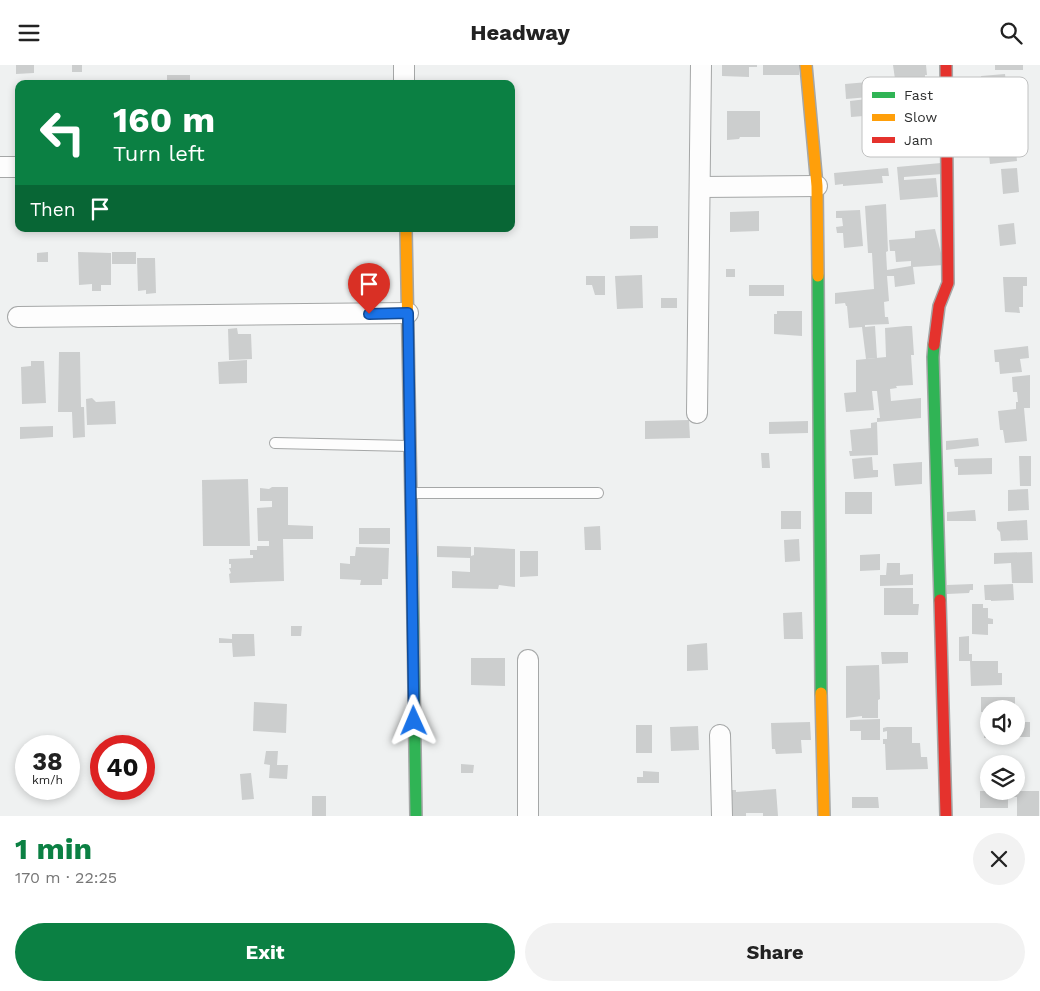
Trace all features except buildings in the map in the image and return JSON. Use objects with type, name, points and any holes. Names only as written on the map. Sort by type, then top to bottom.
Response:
[{"type":"street","points":[[404,65],[404,80]]},
{"type":"street","points":[[697,413],[701,65]]},
{"type":"street","points":[[806,65],[817,186],[820,644],[824,816]]},
{"type":"street","points":[[946,816],[933,357],[939,306],[948,283],[947,157]]},
{"type":"street","points":[[0,167],[15,167]]},
{"type":"street","points":[[701,187],[817,186]]},
{"type":"street","points":[[406,232],[416,816]]},
{"type":"street","points":[[18,317],[408,313]]},
{"type":"street","points":[[528,660],[528,816]]},
{"type":"street","points":[[720,735],[722,816]]},
{"type":"lane","points":[[276,443],[410,446]]},
{"type":"lane","points":[[410,493],[598,493]]},
{"type":"traffic: fast","points":[[818,276],[821,693]]},
{"type":"traffic: fast","points":[[934,345],[940,600]]},
{"type":"traffic: fast","points":[[412,555],[416,816]]},
{"type":"traffic: slow","points":[[806,65],[817,186],[818,276]]},
{"type":"traffic: slow","points":[[406,232],[412,555]]},
{"type":"traffic: slow","points":[[821,693],[824,816]]},
{"type":"traffic: jam","points":[[946,65],[946,77]]},
{"type":"traffic: jam","points":[[934,345],[939,306],[948,283],[947,157]]},
{"type":"traffic: jam","points":[[940,600],[946,816]]},
{"type":"route","points":[[369,314],[408,313],[414,721]]}]
